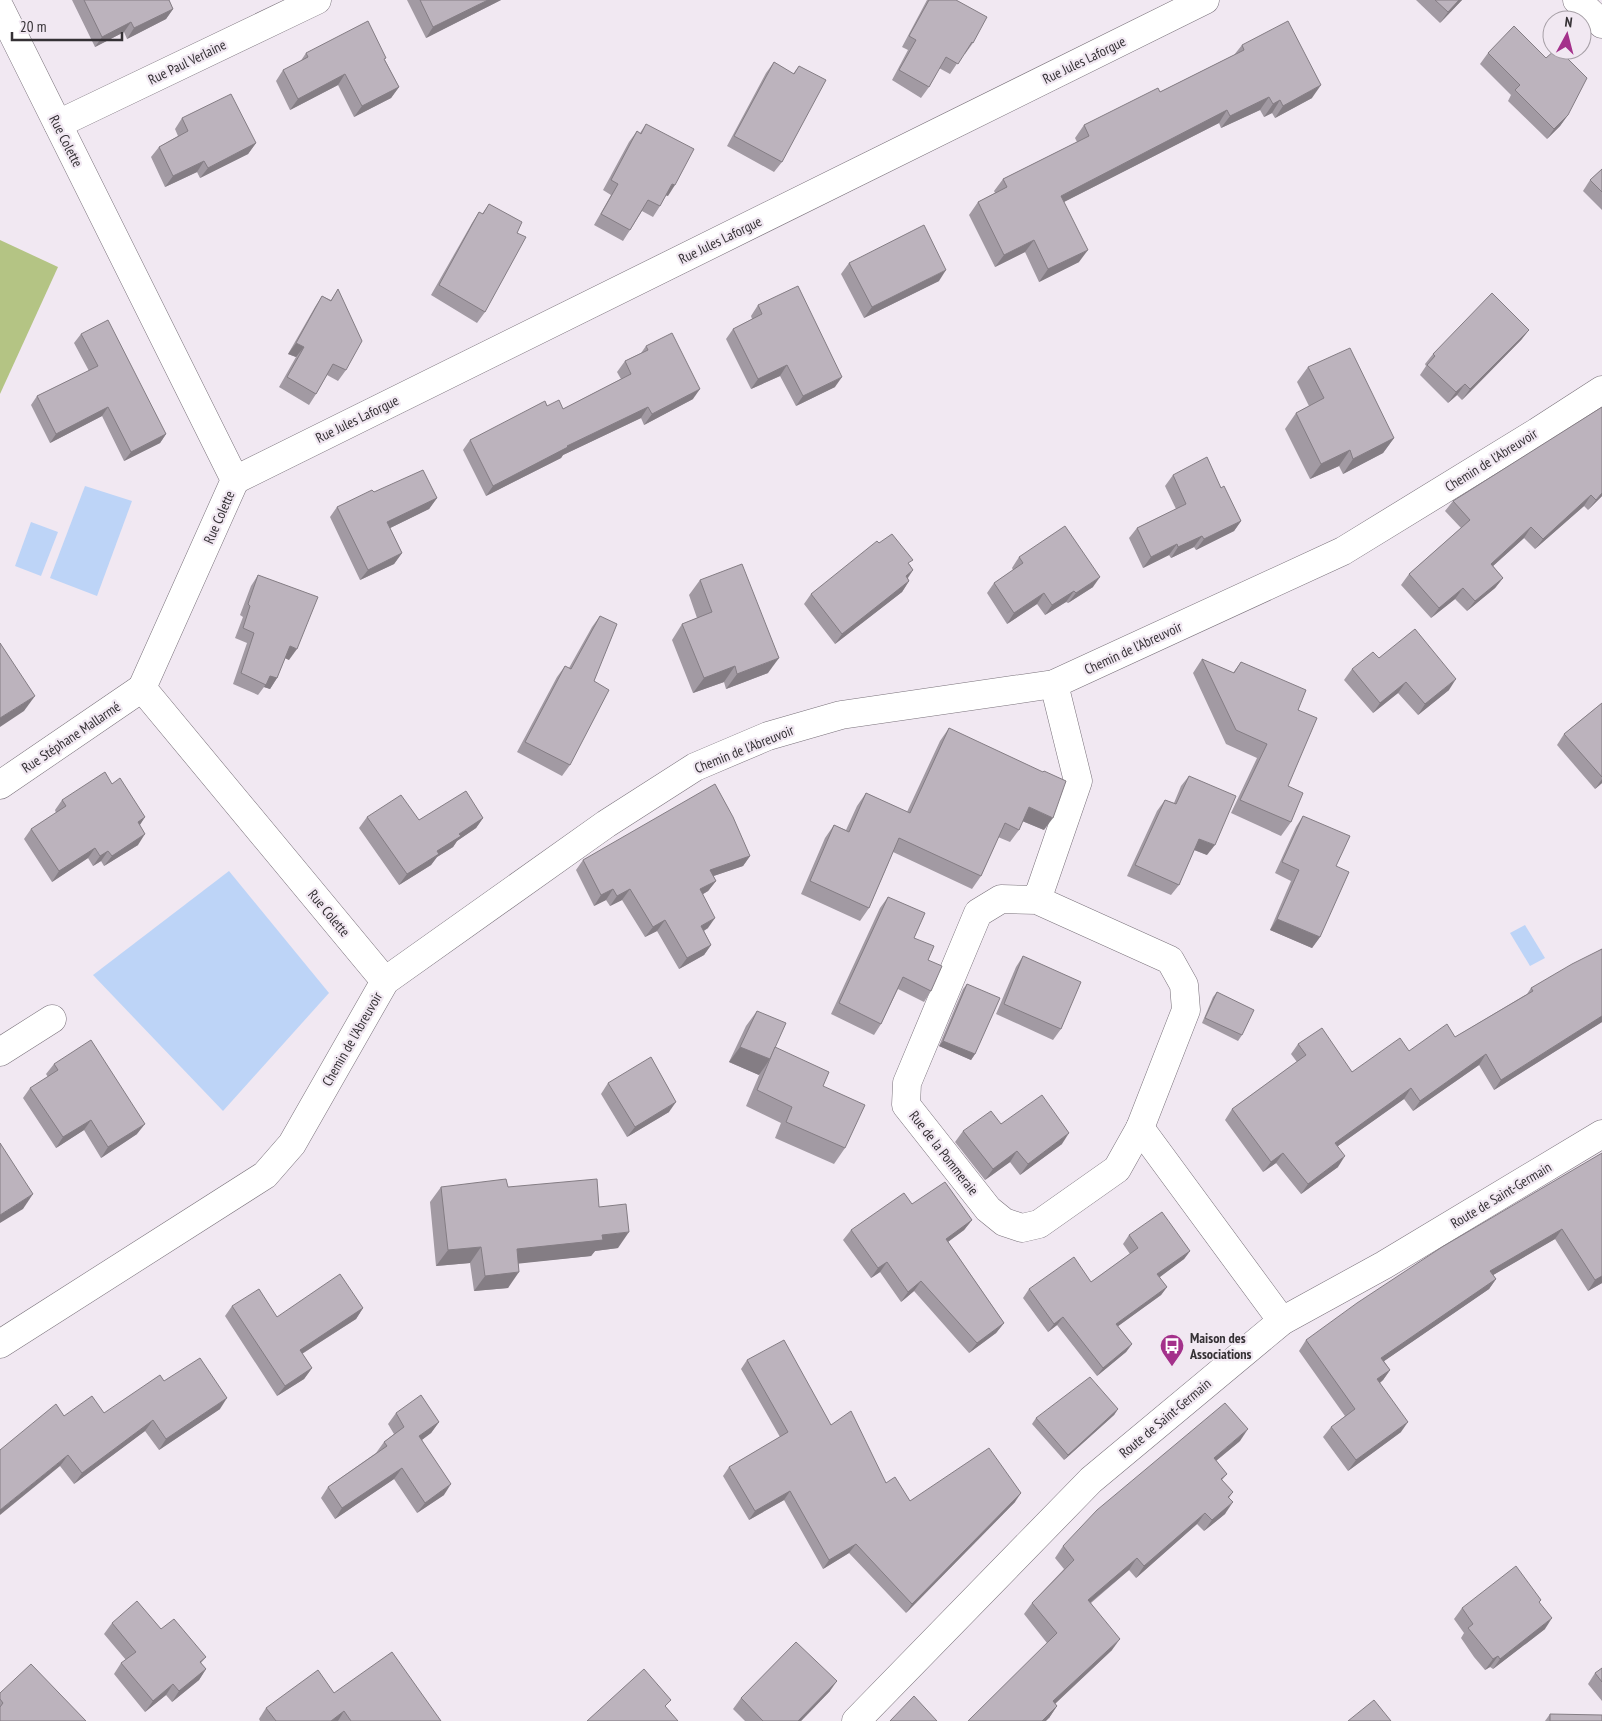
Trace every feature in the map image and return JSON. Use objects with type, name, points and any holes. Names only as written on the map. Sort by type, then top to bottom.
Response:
[{"type":"street","name":"Rue Paul Verlaine","points":[[58,124],[317,0]]},
{"type":"street","name":"Rue Jules Laforgue","points":[[236,480],[1206,0]]},
{"type":"street","points":[[1578,0],[1602,24]]},
{"type":"street","name":"Rue Colette","points":[[0,8],[236,480],[142,688],[385,981]]},
{"type":"street","name":"Chemin de l'Abreuvoir","points":[[0,1344],[265,1175],[292,1144],[385,981],[606,824],[695,767],[768,736],[841,714],[1054,684],[1343,551],[1602,390]]},
{"type":"street","points":[[1037,900],[1078,781],[1054,684]]},
{"type":"street","name":"Rue Stéphane Mallarmé","points":[[0,785],[142,688]]},
{"type":"street","name":"Rue de la Pommeraie","points":[[1001,899],[1037,900],[1170,960],[1184,985],[1186,1010],[1140,1128],[1117,1169],[1039,1224],[1022,1228],[1004,1222],[988,1209],[906,1105],[908,1083],[978,913],[1001,899]]},
{"type":"street","points":[[0,1052],[52,1019]]},
{"type":"street","points":[[1140,1128],[1282,1320]]},
{"type":"street","name":"Route de Saint-Germain","points":[[856,1721],[1091,1480],[1282,1320],[1384,1265],[1602,1134]]},
{"type":"green space","points":[[0,240],[58,267],[0,394]]},
{"type":"water","points":[[85,486],[132,501],[97,596],[50,578]]},
{"type":"water","points":[[31,522],[58,532],[41,576],[15,566]]},
{"type":"water","points":[[229,871],[329,993],[223,1111],[93,975]]},
{"type":"water","points":[[1525,925],[1545,958],[1530,966],[1510,933]]},
{"type":"building","points":[[84,0],[169,0],[173,9],[134,28],[131,22],[102,37]]},
{"type":"building","points":[[420,0],[488,0],[433,27]]},
{"type":"building","points":[[929,0],[956,0],[987,17],[973,43],[958,64],[946,57],[929,87],[899,70],[916,40],[909,36]]},
{"type":"building","points":[[1435,0],[1459,0],[1448,12]]},
{"type":"building","points":[[368,21],[386,58],[384,59],[399,87],[362,106],[345,74],[298,99],[283,70],[308,57],[306,53]]},
{"type":"building","points":[[1288,21],[1321,85],[1283,106],[1280,100],[1273,104],[1269,97],[1230,116],[1227,110],[1061,196],[1088,250],[1048,269],[1034,240],[1004,255],[978,202],[1007,187],[1003,179],[1089,136],[1084,125],[1158,88],[1160,92],[1244,50],[1242,45]]},
{"type":"building","points":[[1514,26],[1542,54],[1542,60],[1569,60],[1587,78],[1568,115],[1554,129],[1515,90],[1520,85],[1488,53]]},
{"type":"building","points":[[774,62],[794,74],[799,66],[826,80],[782,162],[734,136]]},
{"type":"building","points":[[231,94],[256,143],[208,168],[204,161],[173,176],[159,147],[188,131],[182,118]]},
{"type":"building","points":[[646,124],[694,149],[675,185],[672,184],[660,206],[648,200],[630,230],[601,214],[618,184],[611,180],[637,131],[641,134]]},
{"type":"building","points":[[1602,169],[1602,192],[1590,180]]},
{"type":"building","points":[[489,204],[522,222],[517,233],[526,237],[485,312],[439,285],[479,212],[483,214]]},
{"type":"building","points":[[924,225],[946,270],[872,307],[849,263]]},
{"type":"building","points":[[798,286],[842,377],[803,396],[787,365],[758,379],[733,329],[762,314],[758,305]]},
{"type":"building","points":[[338,289],[362,341],[346,370],[333,364],[316,394],[287,377],[304,347],[296,343],[322,296],[331,301]]},
{"type":"building","points":[[1492,293],[1529,330],[1470,389],[1465,384],[1456,392],[1427,365],[1435,356],[1433,354]]},
{"type":"building","points":[[108,320],[166,434],[131,452],[108,407],[56,434],[37,396],[98,366],[81,334]]},
{"type":"building","points":[[672,333],[700,389],[652,414],[648,407],[567,446],[493,486],[470,440],[545,401],[547,406],[559,400],[563,409],[631,374],[625,361],[648,350],[646,346]]},
{"type":"building","points":[[1350,348],[1394,438],[1353,459],[1350,450],[1321,464],[1296,413],[1324,398],[1308,367]]},
{"type":"building","points":[[1602,407],[1602,493],[1596,500],[1591,495],[1543,539],[1531,527],[1491,564],[1503,578],[1475,601],[1463,588],[1439,608],[1409,574],[1470,520],[1453,501]]},
{"type":"building","points":[[1207,457],[1221,488],[1224,486],[1241,521],[1204,539],[1202,536],[1178,547],[1177,544],[1151,557],[1137,528],[1186,504],[1173,475]]},
{"type":"building","points":[[423,470],[437,498],[387,522],[402,553],[368,570],[337,507],[372,490],[374,492]]},
{"type":"building","points":[[1065,526],[1100,577],[1076,593],[1074,591],[1052,605],[1044,593],[1014,613],[994,583],[1023,563],[1019,557]]},
{"type":"building","points":[[892,534],[913,560],[908,563],[913,570],[906,576],[909,581],[842,634],[811,594],[877,541],[879,543]]},
{"type":"building","points":[[742,564],[779,658],[737,674],[735,666],[704,678],[682,624],[712,612],[700,580]]},
{"type":"building","points":[[258,575],[318,597],[297,649],[290,646],[277,678],[270,676],[266,685],[241,673],[254,633],[243,628],[250,606],[248,604]]},
{"type":"building","points":[[600,616],[617,624],[594,681],[609,690],[570,765],[525,742],[565,666],[571,669]]},
{"type":"building","points":[[1415,629],[1456,679],[1425,704],[1406,682],[1380,703],[1352,669],[1373,652],[1379,658]]},
{"type":"building","points":[[0,643],[35,696],[0,718]]},
{"type":"building","points":[[1202,659],[1234,673],[1241,662],[1306,690],[1298,710],[1317,718],[1288,786],[1303,793],[1291,822],[1240,800],[1267,744],[1236,730]]},
{"type":"building","points":[[1602,703],[1602,777],[1564,734]]},
{"type":"building","points":[[949,728],[1066,781],[1053,818],[1029,807],[1019,830],[1005,823],[981,876],[899,838],[869,908],[810,881],[834,825],[849,832],[866,793],[910,813]]},
{"type":"building","points":[[105,772],[112,784],[120,778],[145,817],[138,822],[145,834],[112,856],[108,851],[100,856],[95,848],[59,871],[31,829],[66,806],[62,800]]},
{"type":"building","points":[[1189,776],[1236,796],[1215,845],[1199,839],[1179,885],[1135,865],[1165,800],[1176,804]]},
{"type":"building","points":[[715,784],[733,817],[750,856],[710,870],[716,881],[700,889],[715,918],[701,926],[711,945],[687,958],[665,920],[653,927],[630,889],[617,896],[613,889],[601,895],[583,860]]},
{"type":"building","points":[[466,791],[483,818],[459,834],[461,836],[437,851],[439,854],[407,874],[367,817],[401,795],[419,820]]},
{"type":"building","points":[[1303,816],[1350,836],[1336,866],[1349,872],[1320,937],[1277,919],[1299,870],[1282,862]]},
{"type":"building","points":[[888,897],[925,913],[914,938],[934,946],[928,960],[942,966],[931,991],[903,977],[881,1024],[839,1003]]},
{"type":"building","points":[[1602,949],[1602,1016],[1501,1080],[1486,1054],[1420,1101],[1411,1088],[1335,1143],[1345,1156],[1308,1184],[1283,1153],[1271,1162],[1232,1109],[1306,1055],[1298,1044],[1322,1028],[1352,1072],[1400,1038],[1409,1051],[1447,1024],[1455,1037],[1533,991],[1531,988]]},
{"type":"building","points":[[1023,956],[1081,982],[1061,1029],[1004,1004]]},
{"type":"building","points":[[967,984],[1000,998],[975,1054],[943,1041]]},
{"type":"building","points":[[1217,992],[1254,1010],[1242,1035],[1205,1018]]},
{"type":"building","points":[[757,1011],[786,1023],[770,1059],[740,1047]]},
{"type":"building","points":[[91,1040],[145,1124],[108,1147],[91,1120],[63,1137],[30,1088],[58,1070],[54,1064]]},
{"type":"building","points":[[775,1047],[829,1072],[823,1086],[865,1105],[845,1148],[786,1122],[792,1107],[757,1090]]},
{"type":"building","points":[[651,1057],[676,1102],[635,1127],[608,1083]]},
{"type":"building","points":[[1042,1095],[1069,1133],[1028,1164],[1017,1151],[993,1169],[963,1131],[991,1111],[1001,1124]]},
{"type":"building","points":[[0,1143],[33,1194],[0,1215]]},
{"type":"building","points":[[1602,1153],[1602,1276],[1595,1280],[1562,1229],[1490,1271],[1496,1279],[1381,1358],[1390,1370],[1377,1379],[1408,1422],[1356,1460],[1331,1427],[1355,1409],[1306,1340],[1357,1303],[1442,1247]]},
{"type":"building","points":[[506,1179],[508,1187],[597,1179],[599,1207],[626,1204],[629,1232],[602,1235],[603,1240],[517,1249],[519,1272],[485,1276],[481,1247],[448,1250],[441,1187]]},
{"type":"building","points":[[945,1182],[972,1220],[946,1239],[1004,1323],[977,1343],[921,1281],[908,1292],[887,1262],[878,1268],[851,1230],[904,1193],[912,1204]]},
{"type":"building","points":[[1162,1212],[1190,1251],[1157,1274],[1167,1287],[1116,1324],[1132,1344],[1103,1368],[1063,1317],[1054,1324],[1029,1289],[1074,1257],[1091,1282],[1138,1248],[1129,1235]]},
{"type":"building","points":[[340,1274],[363,1308],[300,1350],[312,1368],[285,1386],[232,1306],[259,1289],[277,1317]]},
{"type":"building","points":[[784,1340],[831,1425],[851,1411],[886,1483],[895,1477],[910,1501],[989,1448],[1021,1493],[912,1604],[856,1544],[829,1560],[790,1491],[755,1511],[729,1467],[788,1432],[747,1360]]},
{"type":"building","points":[[200,1358],[227,1398],[166,1439],[153,1420],[82,1473],[68,1455],[0,1510],[0,1450],[56,1404],[64,1416],[92,1396],[104,1413],[160,1375],[164,1381]]},
{"type":"building","points":[[1090,1377],[1118,1409],[1068,1455],[1036,1418]]},
{"type":"building","points":[[421,1395],[439,1422],[419,1436],[451,1484],[425,1503],[402,1468],[342,1508],[328,1487],[387,1446],[384,1442],[404,1427],[396,1413]]},
{"type":"building","points":[[1225,1403],[1248,1429],[1214,1458],[1227,1474],[1221,1479],[1233,1492],[1228,1497],[1233,1502],[1212,1520],[1205,1513],[1144,1566],[1137,1558],[1088,1600],[1120,1639],[1053,1701],[1057,1706],[1042,1721],[968,1721],[1057,1633],[1032,1603],[1074,1560],[1063,1546],[1097,1510]]},
{"type":"building","points":[[1516,1566],[1541,1600],[1539,1602],[1552,1618],[1500,1659],[1498,1656],[1493,1659],[1468,1628],[1473,1624],[1462,1608]]},
{"type":"building","points":[[137,1601],[161,1629],[174,1619],[206,1657],[200,1662],[206,1669],[179,1691],[173,1684],[153,1701],[121,1663],[136,1652],[112,1623]]},
{"type":"building","points":[[796,1642],[837,1681],[798,1721],[763,1721],[741,1698]]},
{"type":"building","points":[[392,1652],[441,1721],[351,1721],[344,1711],[331,1721],[276,1721],[266,1708],[318,1670],[334,1693]]},
{"type":"building","points":[[31,1664],[86,1721],[0,1721],[0,1707],[3,1703],[0,1699],[0,1693]]},
{"type":"building","points":[[1602,1668],[1602,1682],[1595,1673]]},
{"type":"building","points":[[644,1669],[671,1700],[665,1706],[678,1721],[587,1721]]},
{"type":"building","points":[[914,1696],[937,1721],[890,1721]]},
{"type":"building","points":[[1374,1700],[1391,1721],[1348,1721]]},
{"type":"building","points":[[1550,1714],[1602,1715],[1602,1721],[1550,1721]]},
{"type":"place","name":"Maison des Associations","points":[[1172,1367]]}]
